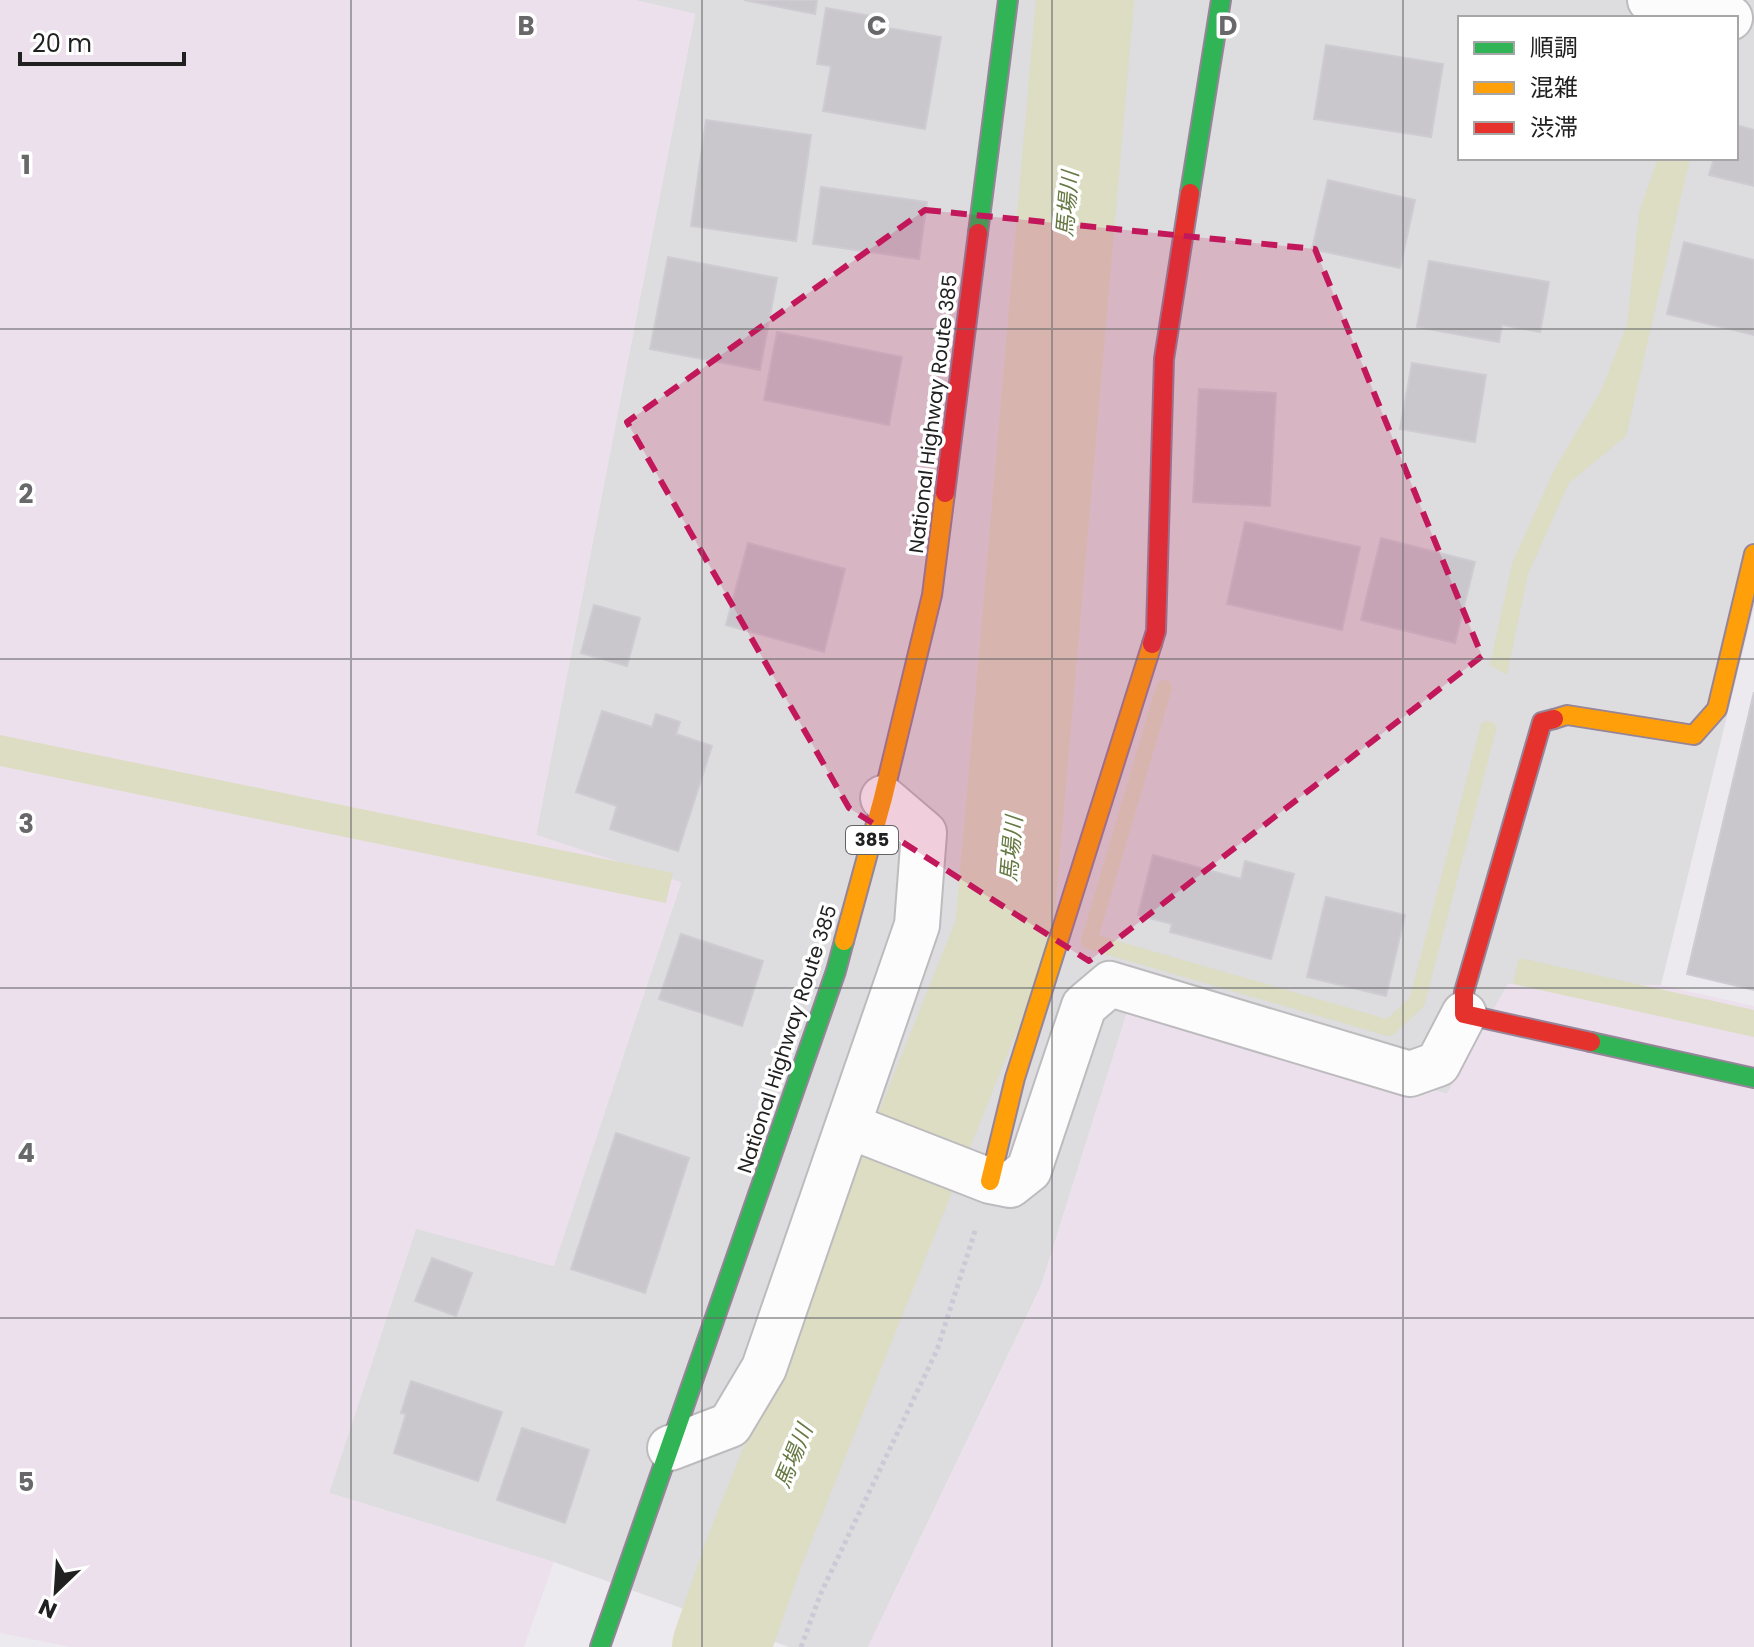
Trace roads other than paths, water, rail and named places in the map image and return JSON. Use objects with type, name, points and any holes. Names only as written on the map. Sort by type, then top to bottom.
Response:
[{"type":"main road","name":"National Highway Route 385","points":[[600,1647],[836,971],[883,798],[932,595],[1008,0]]},
{"type":"main road","points":[[990,1181],[1015,1078],[1156,631],[1164,359],[1221,0]]},
{"type":"main road","points":[[1754,554],[1717,709],[1694,735],[1567,715],[1542,722],[1464,992],[1464,1014],[1754,1078]]},
{"type":"street","points":[[1650,0],[1721,16]]},
{"type":"street","points":[[670,1448],[730,1425],[764,1368],[917,925],[924,833],[883,798]]},
{"type":"street","points":[[849,1126],[990,1181],[1010,1185],[1029,1170],[1084,1006],[1110,984],[1410,1074],[1438,1064],[1464,1014]]},
{"type":"waterway","name":"馬場川","points":[[721,1647],[755,1550],[1004,932],[1085,0]]},
{"type":"waterway","points":[[1164,688],[1089,941],[1389,1028],[1417,1002],[1488,729]]}]
